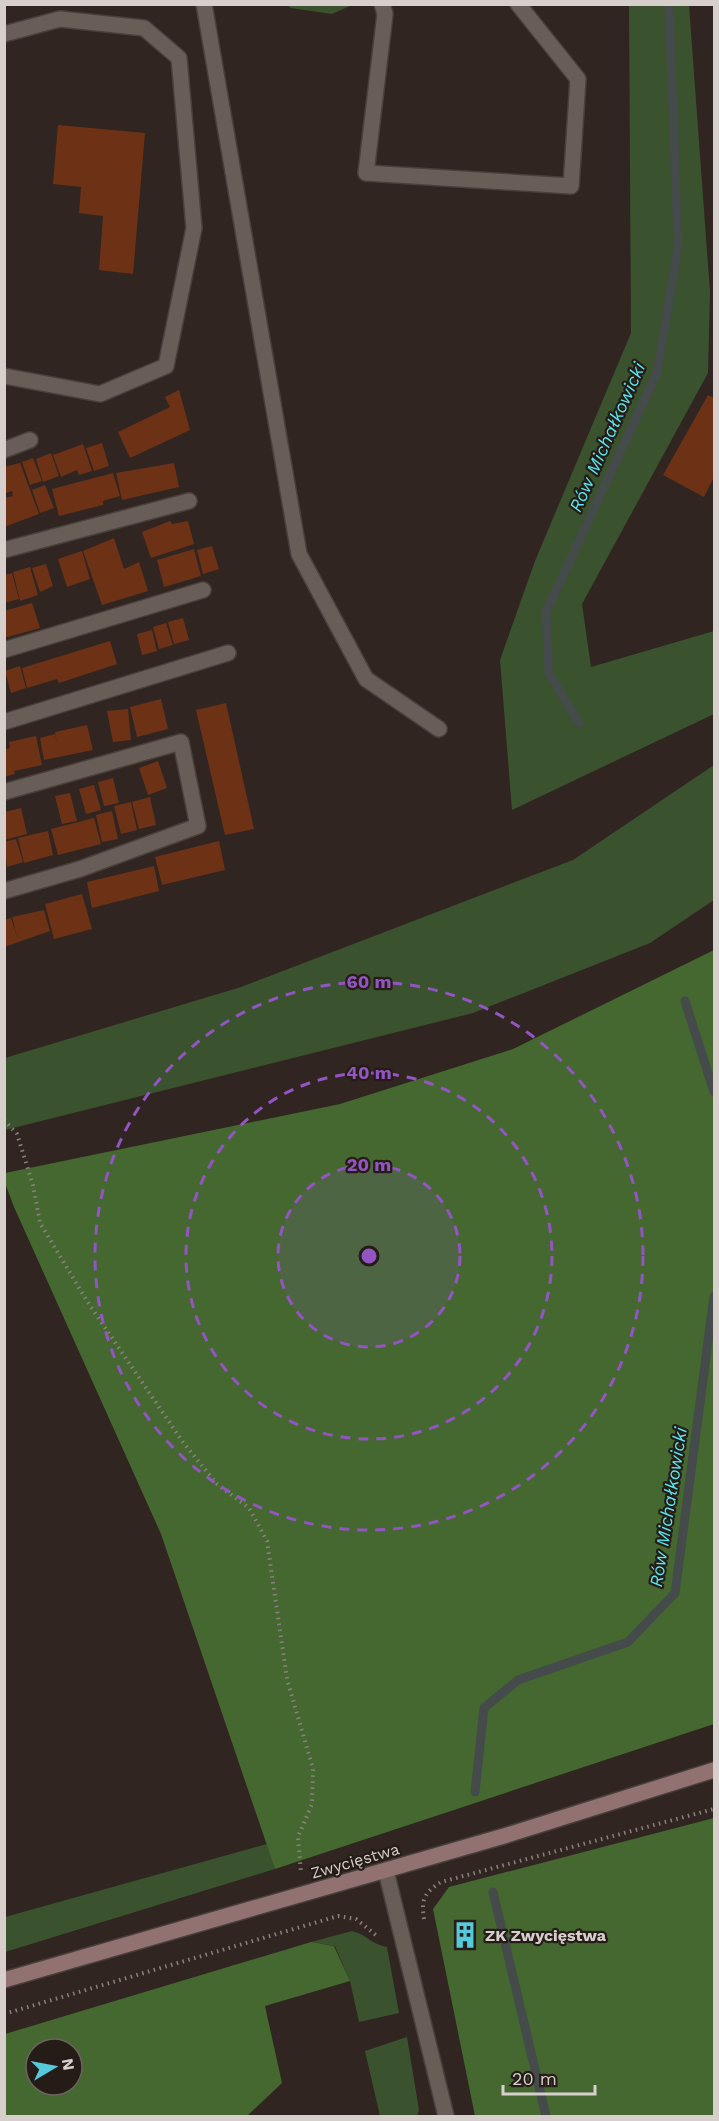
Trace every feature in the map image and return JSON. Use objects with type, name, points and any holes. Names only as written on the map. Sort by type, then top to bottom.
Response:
[{"type":"main road","name":"Zwycięstwa","points":[[4,1980],[386,1871],[714,1770]]},
{"type":"lane","points":[[204,4],[299,554],[366,679],[440,729]]},
{"type":"lane","points":[[382,4],[385,14],[366,173],[571,186],[578,79],[518,4]]},
{"type":"lane","points":[[4,34],[60,19],[144,28],[179,58],[194,228],[166,366],[100,394],[4,376]]},
{"type":"lane","points":[[4,450],[30,440]]},
{"type":"lane","points":[[4,550],[189,501]]},
{"type":"lane","points":[[4,650],[203,590]]},
{"type":"lane","points":[[4,722],[228,653]]},
{"type":"lane","points":[[4,792],[181,742],[198,826],[80,869],[4,891]]},
{"type":"lane","points":[[386,1871],[446,2116]]},
{"type":"path","points":[[4,1120],[17,1134],[33,1185],[40,1223],[87,1301],[182,1441],[218,1484],[249,1508],[267,1541],[287,1679],[313,1769],[312,1804],[298,1837],[300,1870],[311,1892]]},
{"type":"path","points":[[424,1923],[422,1902],[425,1892],[441,1882],[714,1809]]},
{"type":"path","points":[[4,2014],[338,1916],[356,1919],[377,1936]]},
{"type":"green space","points":[[287,5],[352,5],[332,14],[291,8]]},
{"type":"green space","points":[[629,5],[689,5],[710,292],[708,373],[582,604],[591,667],[714,631],[714,714],[512,810],[500,660],[535,561],[631,333]]},
{"type":"green space","points":[[714,765],[714,900],[650,943],[473,1013],[5,1130],[5,1058],[241,987],[573,860]]},
{"type":"green space","points":[[714,950],[714,1724],[275,1869],[161,1534],[14,1207],[5,1183],[5,1173],[340,1104],[513,1049]]},
{"type":"green space","points":[[714,1818],[714,2116],[475,2116],[433,1909],[449,1887]]},
{"type":"green space","points":[[267,1844],[275,1869],[5,1952],[5,1917]]},
{"type":"green space","points":[[352,1931],[387,1947],[399,2013],[359,2022],[350,1981],[335,1946],[311,1942]]},
{"type":"green space","points":[[311,1942],[334,1946],[350,1981],[265,2006],[282,2083],[247,2116],[5,2116],[5,2034]]},
{"type":"green space","points":[[407,2037],[419,2110],[417,2116],[380,2116],[365,2051]]},
{"type":"building","points":[[58,125],[145,133],[133,274],[99,270],[103,216],[79,213],[81,187],[53,184]]},
{"type":"building","points":[[179,390],[190,430],[130,458],[118,432],[170,407],[165,397]]},
{"type":"building","points":[[708,395],[714,398],[714,477],[704,497],[663,475]]},
{"type":"building","points":[[102,443],[109,466],[94,471],[86,448]]},
{"type":"building","points":[[83,444],[92,471],[79,475],[77,470],[61,477],[53,455]]},
{"type":"building","points":[[51,453],[59,476],[43,482],[36,459]]},
{"type":"building","points":[[33,458],[42,481],[30,485],[22,462]]},
{"type":"building","points":[[20,463],[39,514],[4,527],[4,498],[13,496],[12,491],[4,494],[4,467]]},
{"type":"building","points":[[174,463],[179,487],[122,500],[116,473]]},
{"type":"building","points":[[113,473],[120,496],[103,501],[103,505],[59,516],[52,489]]},
{"type":"building","points":[[45,485],[54,508],[40,513],[32,490]]},
{"type":"building","points":[[170,521],[172,524],[188,521],[194,544],[151,558],[142,532]]},
{"type":"building","points":[[114,538],[124,569],[139,562],[148,591],[102,605],[83,551]]},
{"type":"building","points":[[212,546],[219,569],[203,574],[197,550]]},
{"type":"building","points":[[194,549],[201,576],[164,587],[157,560]]},
{"type":"building","points":[[82,551],[90,579],[67,587],[58,559]]},
{"type":"building","points":[[46,564],[53,586],[40,592],[32,568]]},
{"type":"building","points":[[30,567],[38,595],[20,601],[13,572]]},
{"type":"building","points":[[12,573],[19,599],[4,603],[4,575]]},
{"type":"building","points":[[32,603],[40,628],[4,638],[4,611]]},
{"type":"building","points":[[183,618],[189,640],[174,644],[168,622]]},
{"type":"building","points":[[166,623],[173,645],[159,649],[153,627]]},
{"type":"building","points":[[152,630],[157,651],[142,655],[137,634]]},
{"type":"building","points":[[110,641],[117,664],[59,683],[57,679],[27,688],[22,668]]},
{"type":"building","points":[[20,666],[26,688],[11,693],[5,671]]},
{"type":"building","points":[[161,699],[168,729],[137,737],[130,707]]},
{"type":"building","points":[[226,703],[254,829],[225,835],[196,710]]},
{"type":"building","points":[[128,709],[131,740],[113,742],[107,711]]},
{"type":"building","points":[[87,725],[93,750],[44,760],[40,738],[55,734],[58,747],[55,732]]},
{"type":"building","points":[[36,736],[42,765],[14,771],[15,774],[4,777],[4,750],[10,748],[9,742]]},
{"type":"building","points":[[158,761],[167,788],[148,795],[139,768]]},
{"type":"building","points":[[113,778],[119,803],[104,806],[98,782]]},
{"type":"building","points":[[94,785],[101,810],[86,814],[79,789]]},
{"type":"building","points":[[70,793],[77,821],[62,824],[55,796]]},
{"type":"building","points":[[150,797],[156,825],[139,829],[132,802]]},
{"type":"building","points":[[131,802],[137,830],[121,834],[114,806]]},
{"type":"building","points":[[21,808],[27,834],[4,840],[4,812]]},
{"type":"building","points":[[112,811],[118,839],[102,842],[96,815]]},
{"type":"building","points":[[94,818],[101,844],[58,855],[51,829]]},
{"type":"building","points":[[48,831],[53,855],[24,863],[18,838]]},
{"type":"building","points":[[16,839],[23,862],[7,867],[4,842]]},
{"type":"building","points":[[219,841],[225,870],[162,885],[155,857]]},
{"type":"building","points":[[154,866],[159,891],[92,908],[87,882]]},
{"type":"building","points":[[82,894],[92,929],[54,939],[45,904]]},
{"type":"building","points":[[44,910],[50,931],[4,947],[4,920],[11,918],[17,937],[12,917]]},
{"type":"building","name":"ZK Zwycięstwa","points":[[467,1930],[469,1939],[463,1941],[460,1931]]},
{"type":"waterway","name":"Rów Michałkowicki","points":[[579,723],[549,673],[546,612],[657,373],[678,247],[669,4]]},
{"type":"waterway","name":"Rów Michałkowicki","points":[[685,1001],[714,1092]]},
{"type":"waterway","name":"Rów Michałkowicki","points":[[475,1792],[484,1708],[518,1680],[628,1642],[675,1593],[714,1296]]},
{"type":"waterway","name":"Rów Michałkowicki","points":[[493,1892],[546,2116]]},
{"type":"place","name":"ZK Zwycięstwa","points":[[465,1935]]}]
